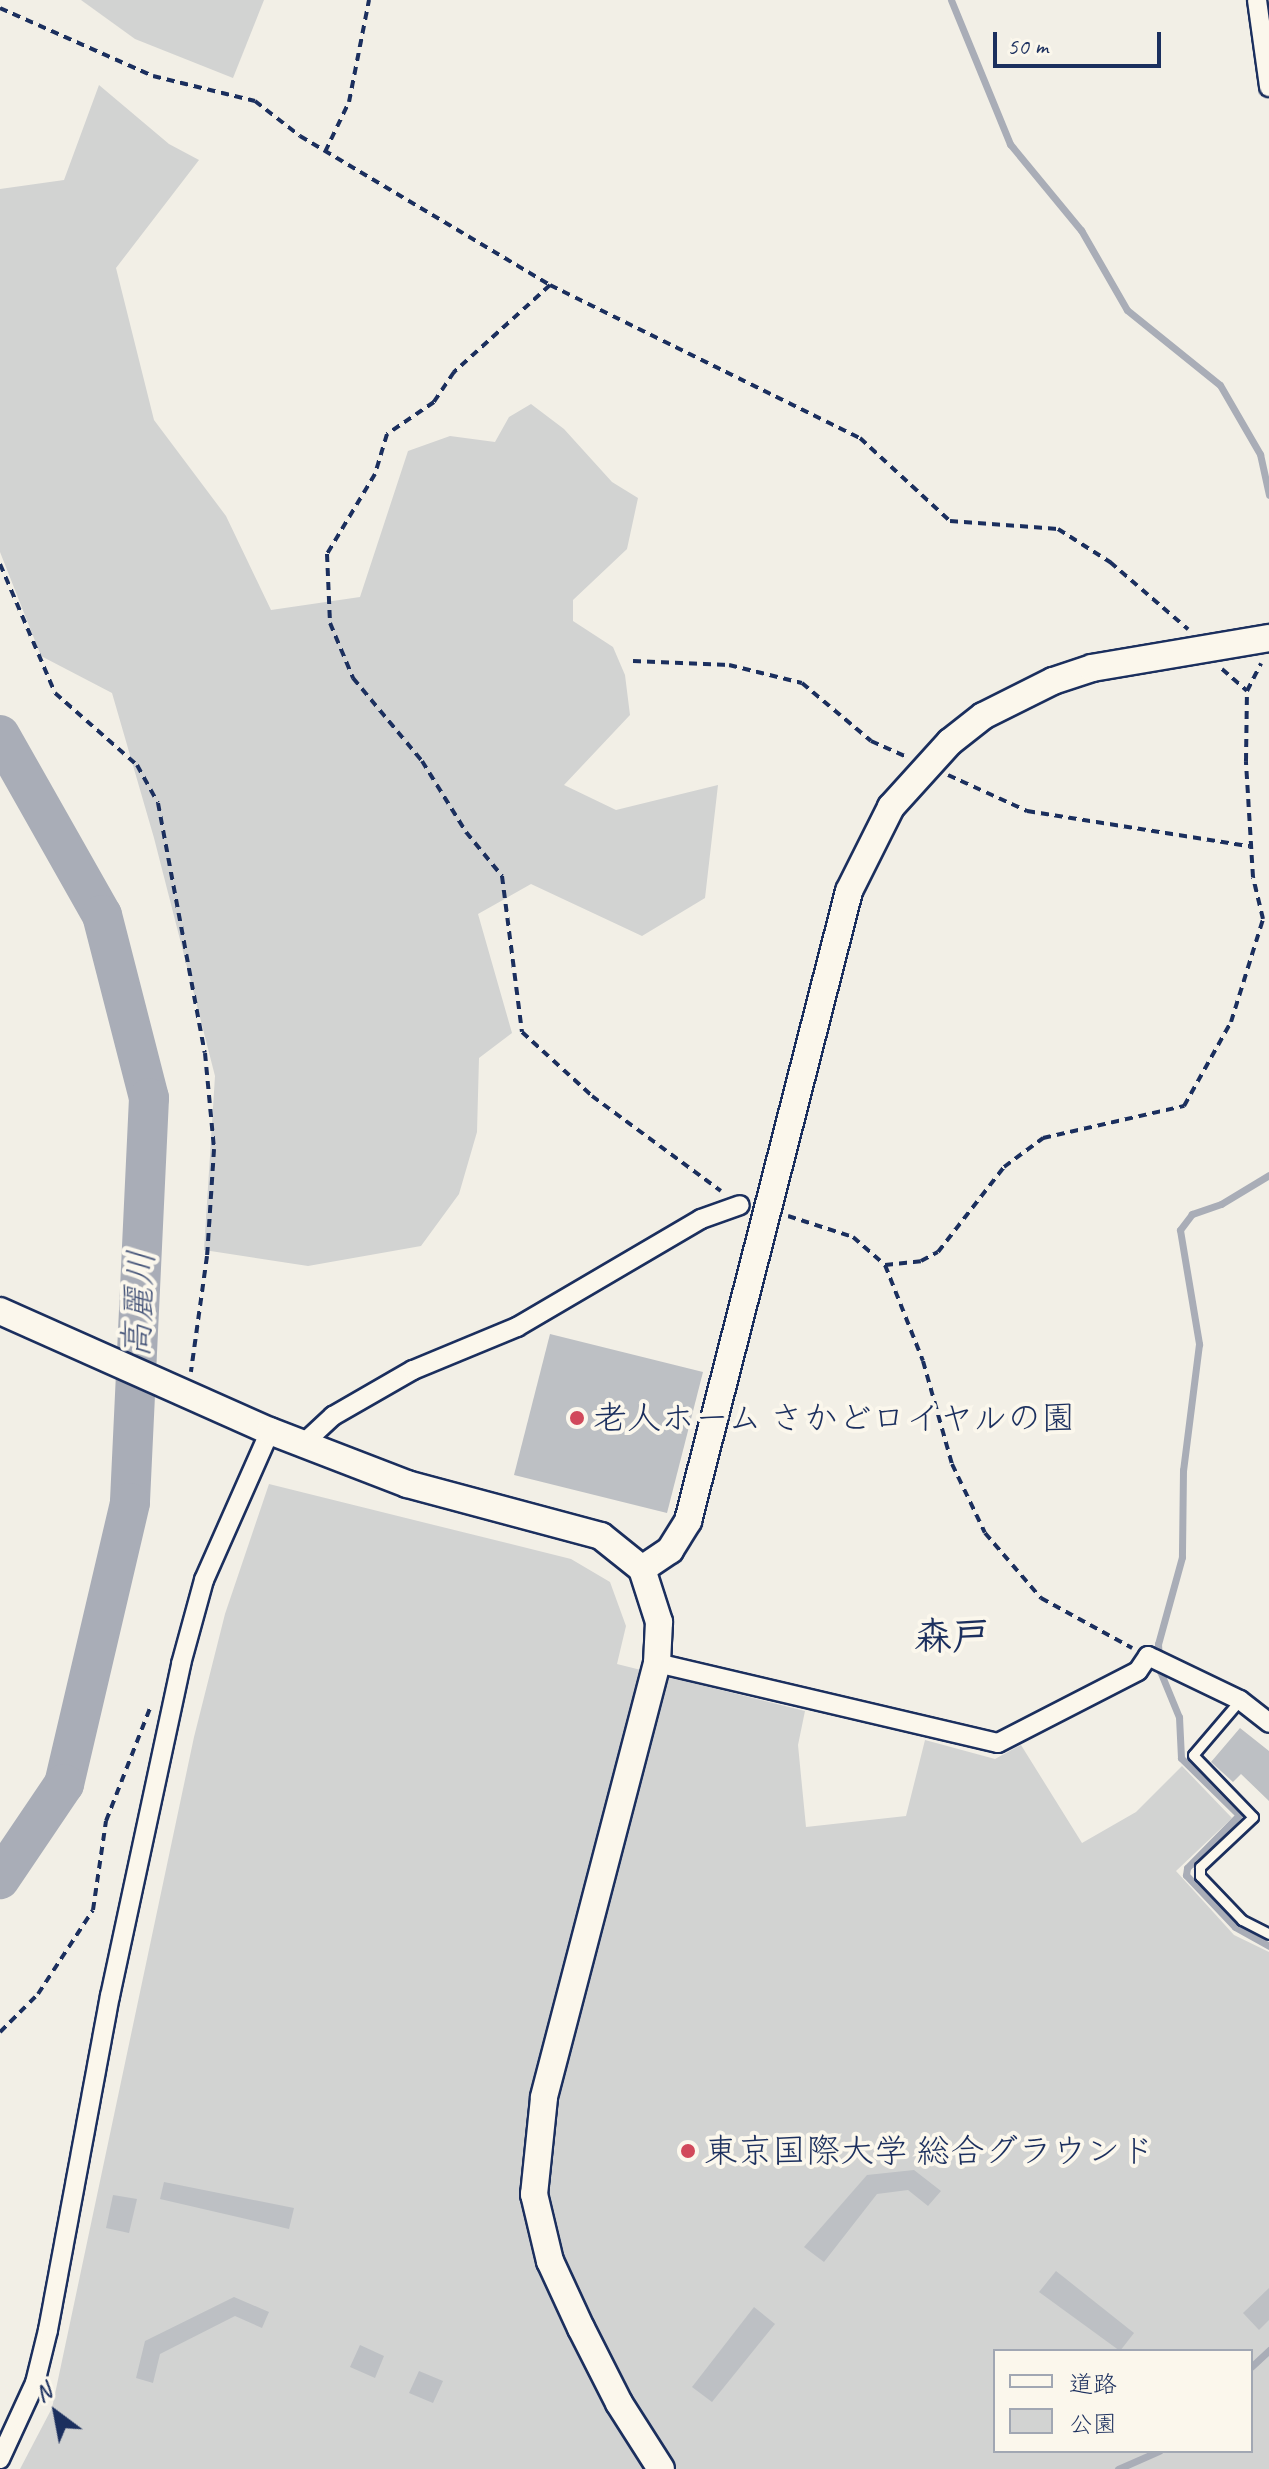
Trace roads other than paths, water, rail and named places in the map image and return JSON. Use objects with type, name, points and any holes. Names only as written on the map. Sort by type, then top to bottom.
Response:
[{"type":"street","points":[[1257,0],[1269,87]]},
{"type":"street","points":[[642,1569],[670,1550],[688,1521],[849,891],[891,807],[931,760],[983,716],[1053,681],[1092,668],[1269,638]]},
{"type":"street","points":[[304,1443],[333,1416],[413,1370],[517,1327],[701,1219],[740,1205]]},
{"type":"street","points":[[0,1311],[190,1383],[270,1431],[407,1484],[601,1536],[642,1569],[659,1622],[657,1663],[544,2098],[534,2194],[550,2261],[581,2328],[661,2469]]},
{"type":"street","points":[[0,2459],[35,2383],[48,2330],[110,1996],[181,1664],[204,1580],[270,1431]]},
{"type":"street","points":[[657,1663],[998,1743],[1138,1671],[1148,1656],[1240,1700],[1269,1723]]},
{"type":"lane","points":[[1240,1700],[1193,1755],[1253,1817],[1200,1867],[1200,1876],[1242,1920],[1269,1934]]},
{"type":"waterway","points":[[951,0],[1010,144],[1081,230],[1127,310],[1220,385],[1260,454],[1269,495]]},
{"type":"waterway","name":"高麗川","points":[[0,735],[102,915],[149,1098],[130,1503],[64,1784],[0,1879]]},
{"type":"waterway","points":[[1269,1175],[1221,1204],[1192,1214],[1180,1230],[1199,1344],[1183,1470],[1182,1557],[1158,1644],[1160,1671],[1179,1717],[1181,1758],[1239,1815],[1187,1868],[1186,1875],[1235,1927],[1269,1946]]},
{"type":"waterway","points":[[1253,2365],[1269,2350]]},
{"type":"waterway","points":[[1118,2469],[1154,2453]]},
{"type":"place","name":"老人ホーム さかどロイヤルの園","points":[[577,1418]]},
{"type":"place","name":"東京国際大学 総合グラウンド","points":[[688,2151]]},
{"type":"district","name":"森戸","points":[[952,1637]]}]
